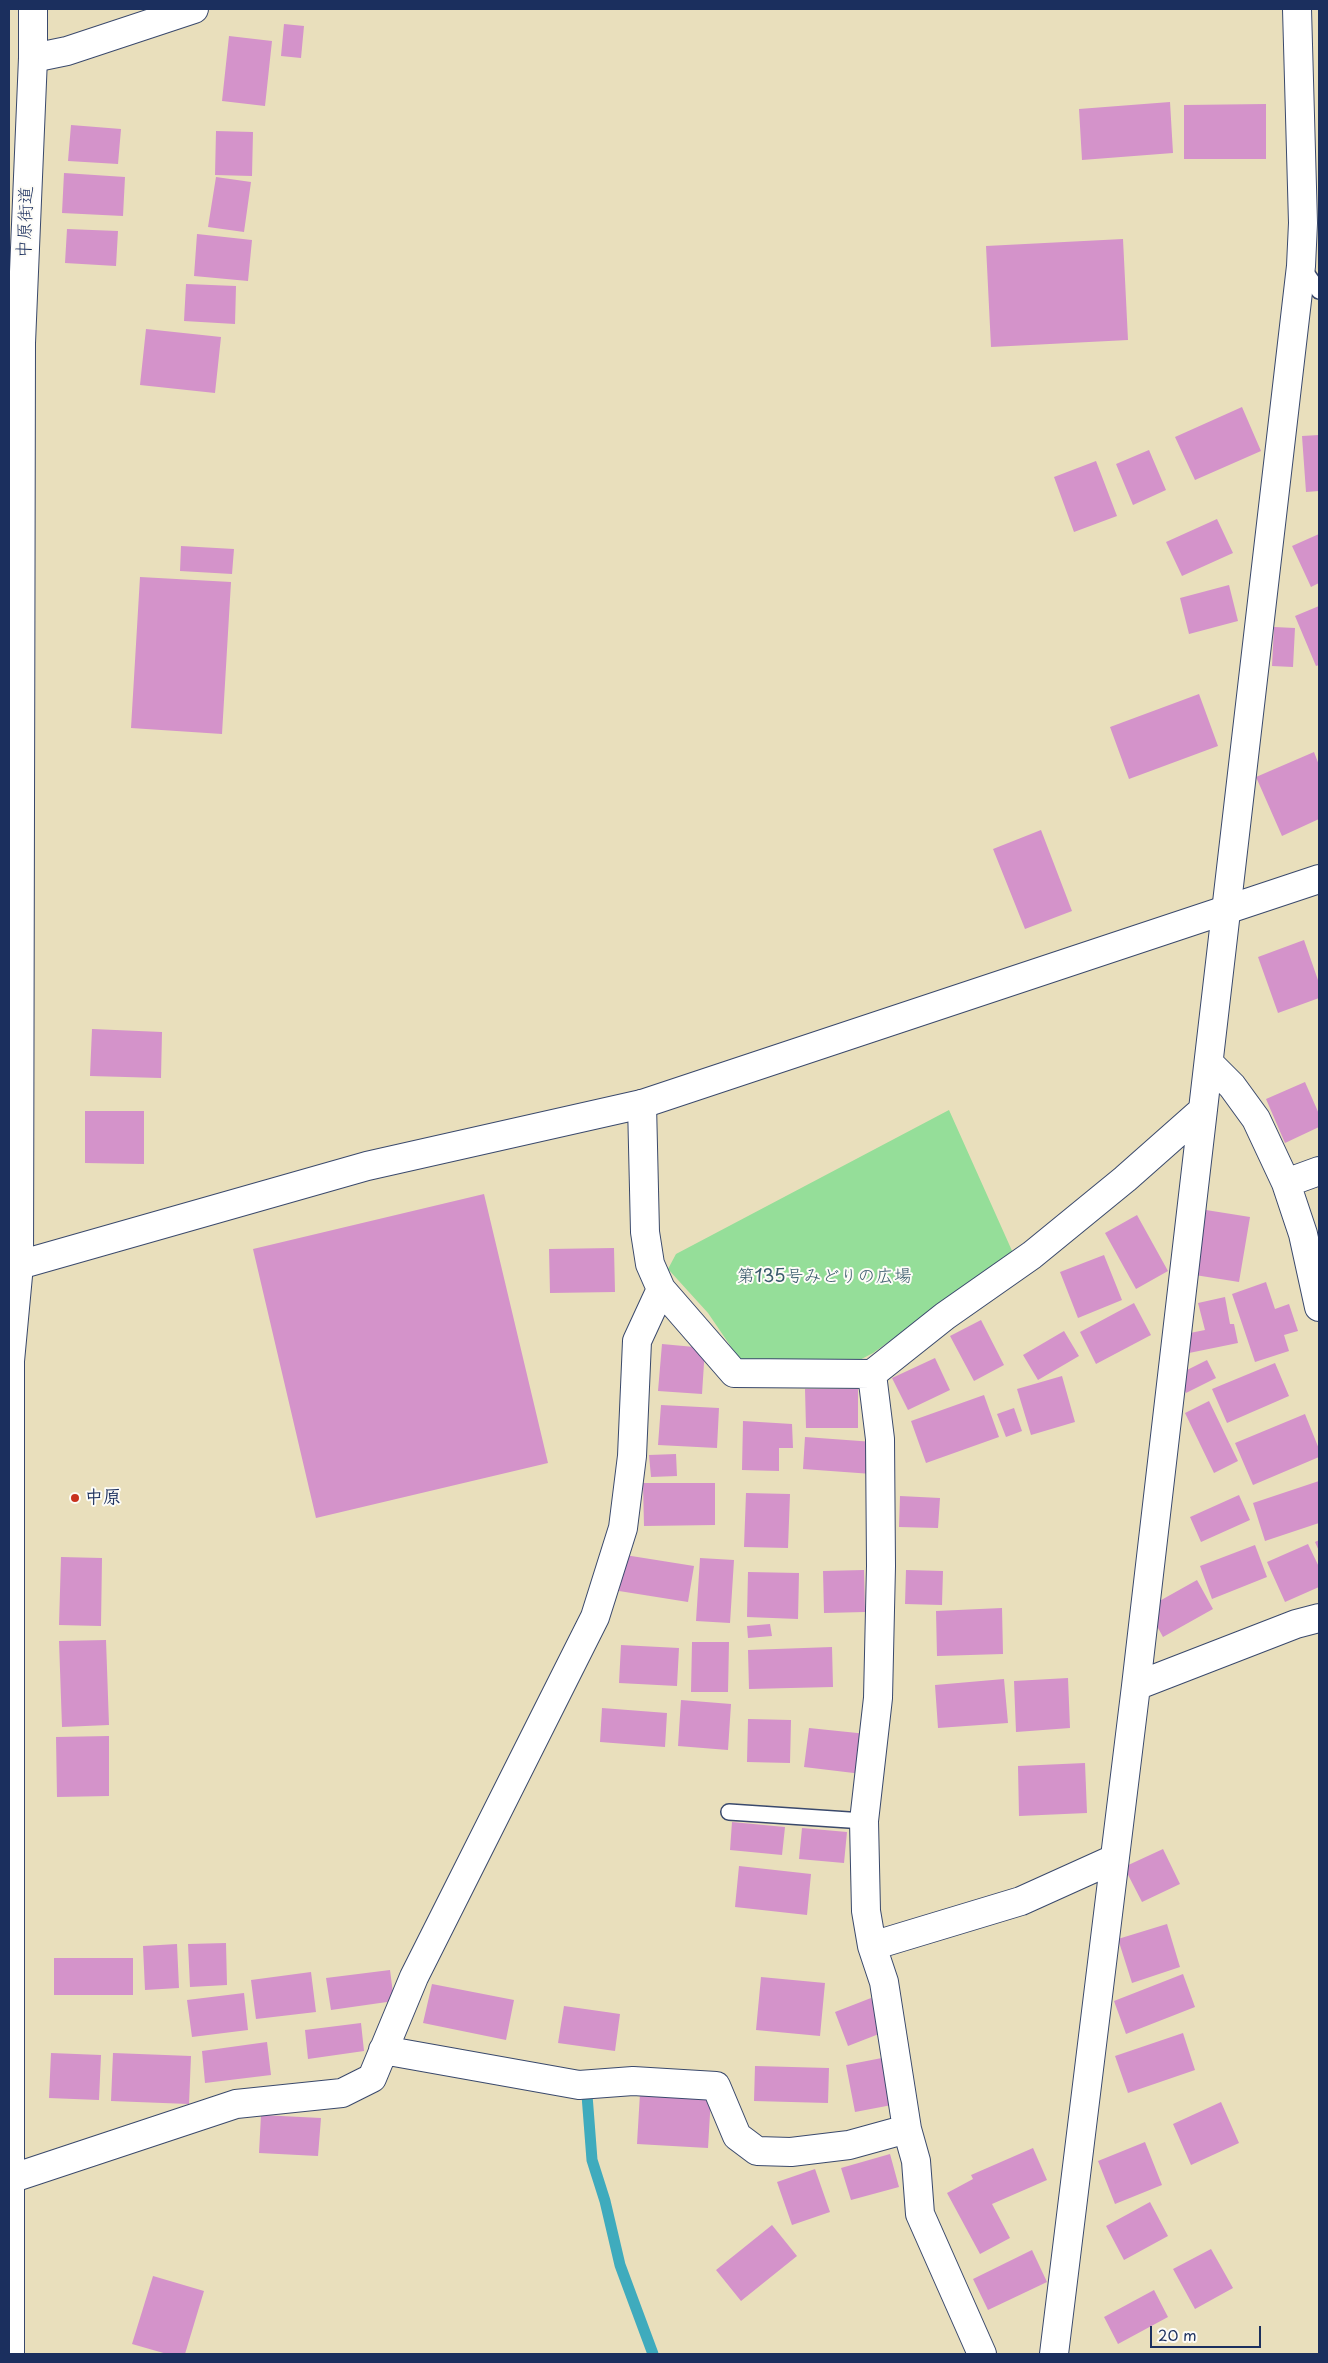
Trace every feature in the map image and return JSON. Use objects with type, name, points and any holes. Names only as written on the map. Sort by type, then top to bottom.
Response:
[{"type":"street","name":"中原街道","points":[[10,2354],[9,1361],[19,1266],[15,344],[33,58],[33,9]]},
{"type":"street","points":[[33,58],[68,51],[194,9]]},
{"type":"street","points":[[1054,2354],[1136,1686],[1301,266],[1304,223],[1297,9]]},
{"type":"street","points":[[19,1266],[367,1166],[642,1104],[1319,879]]},
{"type":"street","points":[[1209,1063],[1232,1086],[1256,1118],[1286,1182],[1303,1234],[1319,1307]]},
{"type":"street","points":[[642,1104],[645,1232],[650,1264],[661,1289],[734,1373],[872,1374],[945,1316],[1032,1255],[1125,1179],[1203,1110]]},
{"type":"street","points":[[1286,1182],[1319,1171]]},
{"type":"street","points":[[10,2179],[236,2104],[342,2093],[372,2078],[414,1977],[595,1617],[623,1528],[632,1456],[637,1341],[661,1289]]},
{"type":"street","points":[[872,1374],[880,1439],[881,1575],[878,1698],[864,1821],[866,1911],[872,1946],[884,1982],[907,2129],[916,2161],[920,2214],[982,2354]]},
{"type":"street","points":[[1136,1686],[1287,1627],[1319,1618]]},
{"type":"street","points":[[872,1946],[1021,1901],[1114,1859]]},
{"type":"street","points":[[383,2050],[579,2085],[633,2081],[716,2086],[737,2136],[756,2151],[791,2152],[849,2145],[907,2129]]},
{"type":"lane","points":[[1301,266],[1319,291]]},
{"type":"lane","points":[[729,1812],[864,1821]]},
{"type":"green space","name":"第135号みどりの広場","points":[[949,1110],[1013,1253],[873,1353],[852,1364],[740,1360],[708,1313],[668,1269],[676,1254]]},
{"type":"building","points":[[284,24],[304,26],[301,58],[281,56]]},
{"type":"building","points":[[229,36],[272,41],[265,106],[222,101]]},
{"type":"building","points":[[1170,102],[1173,153],[1082,160],[1079,109]]},
{"type":"building","points":[[1266,104],[1266,159],[1184,159],[1184,105]]},
{"type":"building","points":[[71,125],[121,129],[118,164],[68,161]]},
{"type":"building","points":[[216,131],[253,132],[252,176],[215,175]]},
{"type":"building","points":[[64,173],[125,177],[123,216],[62,213]]},
{"type":"building","points":[[216,177],[251,182],[244,232],[208,227]]},
{"type":"building","points":[[67,229],[118,231],[116,266],[65,263]]},
{"type":"building","points":[[197,234],[252,240],[248,281],[194,276]]},
{"type":"building","points":[[1123,239],[1128,340],[991,347],[986,246]]},
{"type":"building","points":[[186,284],[236,286],[235,324],[184,321]]},
{"type":"building","points":[[146,329],[221,337],[215,393],[140,385]]},
{"type":"building","points":[[1242,407],[1261,451],[1195,480],[1175,437]]},
{"type":"building","points":[[1319,435],[1319,491],[1306,492],[1302,436]]},
{"type":"building","points":[[1149,450],[1166,490],[1133,505],[1116,464]]},
{"type":"building","points":[[1096,461],[1117,516],[1074,532],[1054,477]]},
{"type":"building","points":[[1217,519],[1233,553],[1182,576],[1166,542]]},
{"type":"building","points":[[1319,534],[1319,583],[1311,587],[1292,546]]},
{"type":"building","points":[[181,546],[234,549],[232,574],[180,571]]},
{"type":"building","points":[[140,577],[231,582],[222,734],[131,728]]},
{"type":"building","points":[[1229,585],[1238,621],[1189,634],[1180,598]]},
{"type":"building","points":[[1319,606],[1319,665],[1316,666],[1295,616]]},
{"type":"building","points":[[1274,627],[1295,628],[1293,667],[1272,666]]},
{"type":"building","points":[[1199,694],[1218,746],[1129,779],[1110,727]]},
{"type":"building","points":[[1314,752],[1319,765],[1319,819],[1282,836],[1256,777]]},
{"type":"building","points":[[1041,830],[1072,911],[1025,929],[993,849]]},
{"type":"building","points":[[1304,940],[1319,983],[1319,998],[1278,1013],[1258,957]]},
{"type":"building","points":[[92,1029],[162,1032],[161,1078],[90,1076]]},
{"type":"building","points":[[1305,1082],[1319,1114],[1319,1127],[1285,1143],[1266,1099]]},
{"type":"building","points":[[85,1111],[144,1111],[144,1164],[85,1163]]},
{"type":"building","points":[[484,1194],[548,1463],[316,1518],[253,1249]]},
{"type":"building","points":[[1206,1210],[1250,1217],[1239,1282],[1195,1275]]},
{"type":"building","points":[[1137,1215],[1168,1271],[1136,1289],[1105,1233]]},
{"type":"building","points":[[614,1248],[615,1292],[550,1293],[549,1249]]},
{"type":"building","points":[[1104,1255],[1122,1300],[1078,1318],[1060,1272]]},
{"type":"building","points":[[1266,1282],[1275,1309],[1289,1304],[1298,1331],[1284,1335],[1289,1351],[1255,1362],[1232,1294]]},
{"type":"building","points":[[1225,1297],[1230,1324],[1234,1324],[1238,1343],[1189,1353],[1185,1334],[1205,1330],[1198,1303]]},
{"type":"building","points":[[1134,1303],[1151,1335],[1096,1364],[1080,1332]]},
{"type":"building","points":[[981,1320],[1004,1365],[974,1381],[950,1336]]},
{"type":"building","points":[[1064,1331],[1079,1356],[1038,1380],[1023,1355]]},
{"type":"building","points":[[662,1344],[705,1348],[702,1394],[658,1391]]},
{"type":"building","points":[[935,1358],[950,1390],[908,1410],[892,1378]]},
{"type":"building","points":[[1207,1360],[1216,1378],[1186,1393],[1177,1375]]},
{"type":"building","points":[[1275,1363],[1289,1396],[1227,1423],[1212,1389]]},
{"type":"building","points":[[1062,1376],[1075,1422],[1031,1435],[1017,1389]]},
{"type":"building","points":[[805,1389],[858,1389],[858,1428],[806,1428]]},
{"type":"building","points":[[984,1395],[999,1437],[926,1463],[911,1421]]},
{"type":"building","points":[[1209,1401],[1238,1461],[1214,1473],[1185,1413]]},
{"type":"building","points":[[661,1405],[719,1408],[717,1448],[658,1445]]},
{"type":"building","points":[[1014,1408],[1022,1431],[1006,1437],[997,1414]]},
{"type":"building","points":[[1305,1414],[1319,1449],[1319,1457],[1253,1485],[1235,1443]]},
{"type":"building","points":[[743,1421],[792,1424],[793,1448],[779,1448],[779,1471],[742,1470]]},
{"type":"building","points":[[805,1437],[874,1442],[872,1474],[803,1469]]},
{"type":"building","points":[[676,1454],[677,1476],[651,1477],[649,1455]]},
{"type":"building","points":[[1319,1481],[1319,1523],[1265,1541],[1253,1503]]},
{"type":"building","points":[[643,1483],[715,1483],[715,1525],[644,1526]]},
{"type":"building","points":[[746,1493],[790,1494],[788,1548],[744,1547]]},
{"type":"building","points":[[1239,1495],[1250,1520],[1201,1542],[1190,1517]]},
{"type":"building","points":[[900,1496],[940,1498],[938,1528],[899,1527]]},
{"type":"building","points":[[1319,1540],[1319,1551],[1315,1542]]},
{"type":"building","points":[[1308,1544],[1319,1567],[1319,1587],[1285,1602],[1267,1562]]},
{"type":"building","points":[[1255,1545],[1267,1577],[1212,1599],[1200,1566]]},
{"type":"building","points":[[625,1555],[694,1566],[688,1602],[619,1591]]},
{"type":"building","points":[[61,1557],[102,1558],[101,1626],[59,1625]]},
{"type":"building","points":[[700,1558],[734,1560],[730,1623],[696,1621]]},
{"type":"building","points":[[864,1570],[865,1612],[824,1613],[823,1571]]},
{"type":"building","points":[[906,1570],[943,1571],[942,1605],[905,1604]]},
{"type":"building","points":[[748,1572],[799,1573],[798,1619],[747,1617]]},
{"type":"building","points":[[1197,1580],[1213,1609],[1163,1637],[1147,1608]]},
{"type":"building","points":[[1002,1608],[1003,1654],[937,1656],[936,1611]]},
{"type":"building","points":[[770,1624],[772,1636],[748,1638],[747,1626]]},
{"type":"building","points":[[106,1640],[109,1725],[62,1727],[59,1641]]},
{"type":"building","points":[[692,1642],[729,1642],[728,1692],[691,1692]]},
{"type":"building","points":[[621,1645],[679,1648],[677,1686],[619,1683]]},
{"type":"building","points":[[832,1647],[833,1687],[749,1689],[748,1650]]},
{"type":"building","points":[[1068,1678],[1070,1728],[1016,1732],[1014,1681]]},
{"type":"building","points":[[1004,1679],[1008,1723],[938,1728],[935,1685]]},
{"type":"building","points":[[681,1700],[731,1704],[728,1750],[678,1746]]},
{"type":"building","points":[[602,1708],[667,1713],[665,1747],[600,1742]]},
{"type":"building","points":[[748,1719],[791,1720],[790,1763],[747,1762]]},
{"type":"building","points":[[809,1728],[867,1734],[862,1774],[804,1767]]},
{"type":"building","points":[[109,1736],[109,1796],[57,1797],[56,1737]]},
{"type":"building","points":[[1085,1763],[1087,1813],[1019,1816],[1018,1766]]},
{"type":"building","points":[[732,1822],[785,1827],[782,1855],[730,1850]]},
{"type":"building","points":[[802,1828],[847,1832],[844,1863],[799,1859]]},
{"type":"building","points":[[1163,1849],[1180,1884],[1142,1902],[1124,1867]]},
{"type":"building","points":[[739,1866],[811,1874],[807,1915],[735,1907]]},
{"type":"building","points":[[1167,1924],[1180,1967],[1132,1983],[1118,1939]]},
{"type":"building","points":[[226,1943],[227,1985],[190,1987],[188,1944]]},
{"type":"building","points":[[177,1944],[179,1988],[145,1990],[143,1946]]},
{"type":"building","points":[[54,1958],[133,1958],[133,1995],[54,1995]]},
{"type":"building","points":[[390,1970],[394,2001],[331,2010],[326,1978]]},
{"type":"building","points":[[311,1972],[316,2012],[256,2019],[251,1980]]},
{"type":"building","points":[[1183,1974],[1195,2007],[1126,2034],[1114,2001]]},
{"type":"building","points":[[761,1977],[825,1983],[820,2036],[756,2030]]},
{"type":"building","points":[[432,1984],[514,2000],[506,2040],[423,2023]]},
{"type":"building","points":[[244,1993],[248,2030],[192,2037],[187,2000]]},
{"type":"building","points":[[871,1998],[884,2032],[848,2046],[835,2012]]},
{"type":"building","points":[[564,2006],[620,2014],[615,2051],[558,2043]]},
{"type":"building","points":[[361,2023],[364,2051],[308,2059],[305,2030]]},
{"type":"building","points":[[1183,2033],[1195,2070],[1128,2093],[1115,2056]]},
{"type":"building","points":[[267,2042],[271,2075],[205,2083],[202,2051]]},
{"type":"building","points":[[51,2053],[101,2055],[99,2100],[49,2098]]},
{"type":"building","points":[[113,2053],[191,2056],[189,2104],[111,2101]]},
{"type":"building","points":[[887,2057],[897,2104],[855,2112],[846,2065]]},
{"type":"building","points":[[755,2066],[829,2068],[828,2103],[754,2101]]},
{"type":"building","points":[[640,2093],[711,2097],[708,2148],[637,2144]]},
{"type":"building","points":[[1221,2102],[1239,2143],[1191,2165],[1173,2124]]},
{"type":"building","points":[[261,2115],[321,2118],[318,2156],[259,2153]]},
{"type":"building","points":[[1145,2142],[1162,2185],[1115,2204],[1098,2161]]},
{"type":"building","points":[[1033,2148],[1047,2180],[992,2204],[1010,2238],[980,2254],[947,2193],[973,2179],[971,2175]]},
{"type":"building","points":[[890,2154],[899,2187],[851,2200],[841,2168]]},
{"type":"building","points":[[815,2169],[830,2212],[792,2225],[777,2182]]},
{"type":"building","points":[[1150,2202],[1168,2236],[1124,2260],[1106,2226]]},
{"type":"building","points":[[772,2225],[797,2256],[741,2301],[716,2270]]},
{"type":"building","points":[[1211,2249],[1233,2288],[1195,2309],[1173,2269]]},
{"type":"building","points":[[1032,2250],[1047,2282],[988,2310],[973,2279]]},
{"type":"building","points":[[153,2276],[204,2291],[185,2354],[167,2354],[132,2344]]},
{"type":"building","points":[[1154,2290],[1168,2317],[1118,2344],[1104,2317]]},
{"type":"waterway","points":[[587,2095],[592,2160],[605,2201],[620,2265],[653,2354]]},
{"type":"place","name":"中原","points":[[75,1498]]}]
